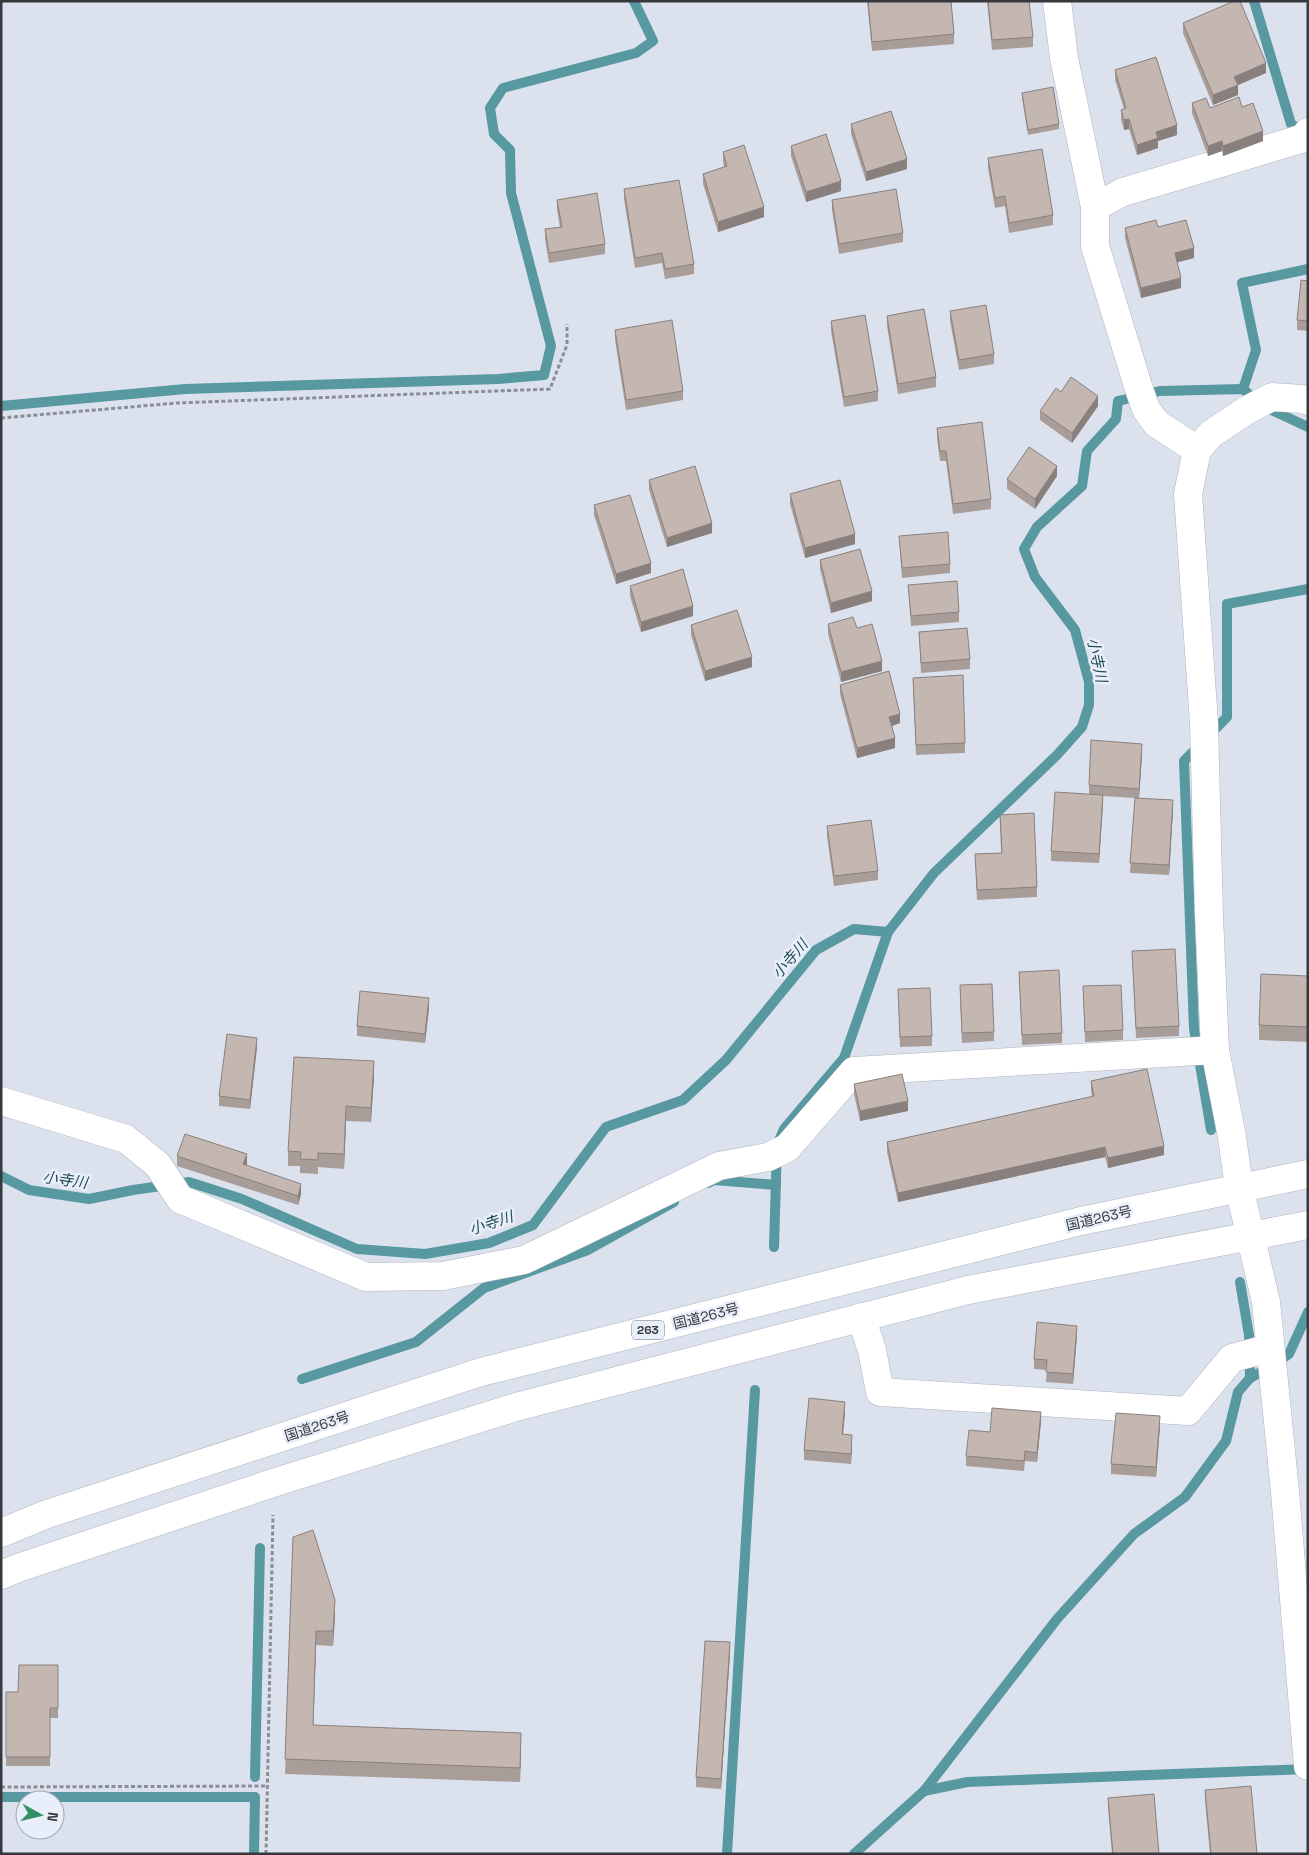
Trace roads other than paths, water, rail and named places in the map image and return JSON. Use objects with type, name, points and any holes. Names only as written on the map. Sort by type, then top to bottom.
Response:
[{"type":"main road","points":[[1057,1],[1064,58],[1095,207],[1095,246],[1142,397],[1156,423],[1197,450]]},
{"type":"main road","points":[[1095,207],[1123,192],[1306,138]]},
{"type":"main road","points":[[1307,1759],[1266,1302],[1239,1188],[1232,1137],[1215,1050],[1208,916],[1204,723],[1188,494],[1197,450],[1211,434],[1246,410],[1272,397],[1308,401]]},
{"type":"main road","points":[[1,1101],[126,1139],[158,1165],[180,1199],[366,1276],[443,1276],[524,1260],[719,1166],[778,1153],[854,1071],[1215,1050]]},
{"type":"main road","name":"国道263号","points":[[1,1533],[47,1514],[481,1372],[1081,1221],[1308,1174]]},
{"type":"main road","points":[[1,1575],[276,1482],[516,1407],[968,1290],[1308,1225]]},
{"type":"main road","points":[[861,1318],[872,1350],[880,1392],[1188,1411],[1232,1358],[1270,1348]]},
{"type":"waterway","points":[[1,406],[185,389],[498,379],[544,375],[551,346],[511,193],[510,150],[494,134],[490,108],[503,88],[636,53],[653,41],[634,1]]},
{"type":"waterway","points":[[1254,1],[1291,124],[1307,133]]},
{"type":"waterway","points":[[1243,389],[1256,350],[1242,283],[1308,269]]},
{"type":"waterway","name":"小寺川","points":[[1,1176],[29,1190],[89,1199],[189,1182],[242,1199],[357,1249],[425,1254],[489,1243],[533,1225],[606,1127],[683,1100],[726,1060],[816,950],[854,929],[888,932],[934,873],[1057,755],[1082,727],[1089,705],[1089,682],[1075,630],[1035,577],[1024,549],[1037,527],[1082,486],[1087,451],[1116,419],[1118,401],[1160,391],[1243,389],[1261,405],[1308,427]]},
{"type":"waterway","points":[[1211,1130],[1194,1029],[1184,761],[1227,717],[1227,604],[1308,589]]},
{"type":"waterway","points":[[774,1247],[777,1145],[784,1129],[844,1058],[888,932]]},
{"type":"waterway","points":[[708,1183],[714,1180],[776,1185]]},
{"type":"waterway","points":[[302,1379],[416,1342],[484,1288],[588,1250],[674,1202]]},
{"type":"waterway","points":[[1240,1282],[1249,1335],[1250,1378]]},
{"type":"waterway","points":[[854,1854],[924,1791],[1057,1619],[1134,1534],[1185,1497],[1226,1441],[1238,1392],[1250,1378],[1289,1354],[1308,1312]]},
{"type":"waterway","points":[[727,1854],[755,1390]]},
{"type":"waterway","points":[[255,1777],[260,1548]]},
{"type":"waterway","points":[[924,1791],[967,1782],[1307,1769]]},
{"type":"waterway","points":[[1,1797],[255,1797],[254,1854]]}]
